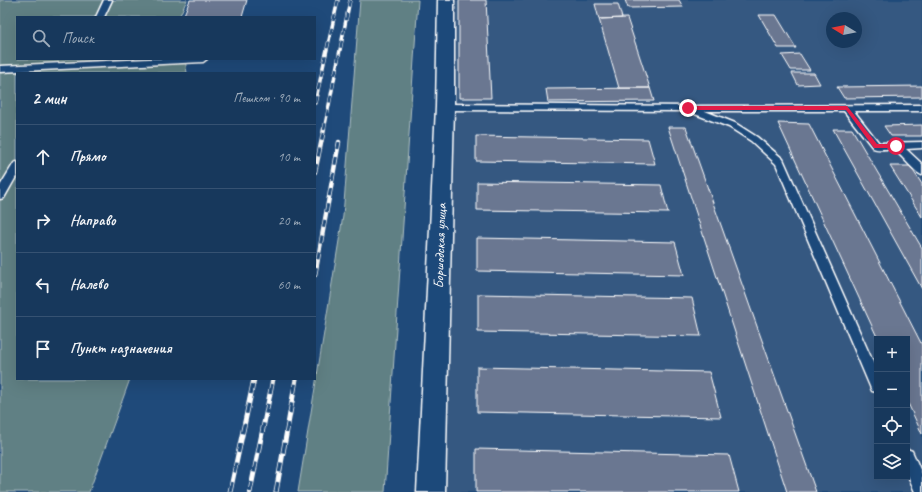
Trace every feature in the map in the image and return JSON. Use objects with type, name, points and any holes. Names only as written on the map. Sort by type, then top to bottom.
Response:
[{"type":"street","name":"Боршодская улица","points":[[431,492],[445,107],[446,0]]},
{"type":"lane","points":[[100,16],[108,0]]},
{"type":"lane","points":[[0,69],[78,62],[161,60]]},
{"type":"lane","points":[[73,72],[78,62]]},
{"type":"lane","points":[[445,107],[922,108]]},
{"type":"lane","points":[[688,108],[732,125],[754,139],[780,162],[874,379]]},
{"type":"lane","points":[[847,108],[876,146],[922,145]]},
{"type":"lane","points":[[896,146],[915,162],[922,171]]},
{"type":"lane","points":[[0,195],[16,168]]},
{"type":"lane","points":[[910,463],[922,491]]},
{"type":"shaded area","points":[[449,0],[922,0],[922,492],[437,492]]},
{"type":"green space","points":[[0,0],[187,0],[179,16],[16,16],[16,60],[185,60],[187,72],[16,72],[16,380],[130,380],[89,492],[0,492]]},
{"type":"green space","points":[[360,0],[418,0],[385,492],[298,492],[343,216]]},
{"type":"building","points":[[190,0],[247,0],[242,16],[183,16]]},
{"type":"building","points":[[459,0],[486,0],[491,98],[459,98]]},
{"type":"building","points":[[625,0],[679,0],[683,7],[628,8]]},
{"type":"building","points":[[595,4],[618,4],[622,18],[599,19]]},
{"type":"building","points":[[759,15],[776,15],[796,48],[778,48]]},
{"type":"building","points":[[627,18],[650,88],[619,88],[599,19]]},
{"type":"building","points":[[800,54],[810,70],[791,70],[782,55]]},
{"type":"building","points":[[792,73],[814,73],[820,84],[798,85]]},
{"type":"building","points":[[922,86],[922,97],[844,98],[837,87]]},
{"type":"building","points":[[650,88],[654,101],[548,102],[546,89]]},
{"type":"building","points":[[778,123],[809,124],[922,345],[922,434],[910,408],[910,336],[877,336]]},
{"type":"building","points":[[922,125],[922,136],[891,136],[884,126]]},
{"type":"building","points":[[668,127],[686,127],[816,492],[787,492]]},
{"type":"building","points":[[833,129],[852,129],[922,248],[922,289]]},
{"type":"building","points":[[476,136],[648,139],[655,164],[476,161]]},
{"type":"building","points":[[890,166],[910,166],[922,184],[922,217]]},
{"type":"building","points":[[477,182],[661,185],[668,213],[477,210]]},
{"type":"building","points":[[477,238],[675,242],[684,275],[477,271]]},
{"type":"building","points":[[478,294],[692,298],[701,336],[478,332]]},
{"type":"building","points":[[477,367],[709,372],[721,417],[477,412]]},
{"type":"building","points":[[476,449],[729,455],[739,492],[476,492]]},
{"type":"railway","points":[[316,99],[338,0]]},
{"type":"railway","points":[[324,130],[350,0]]},
{"type":"railway","points":[[316,167],[324,129]]},
{"type":"railway","points":[[316,269],[339,142]]},
{"type":"railway","points":[[230,492],[254,380]]},
{"type":"railway","points":[[250,492],[273,380]]},
{"type":"railway","points":[[276,492],[296,380]]},
{"type":"route","points":[[688,108],[847,108],[876,146],[896,146]]}]
